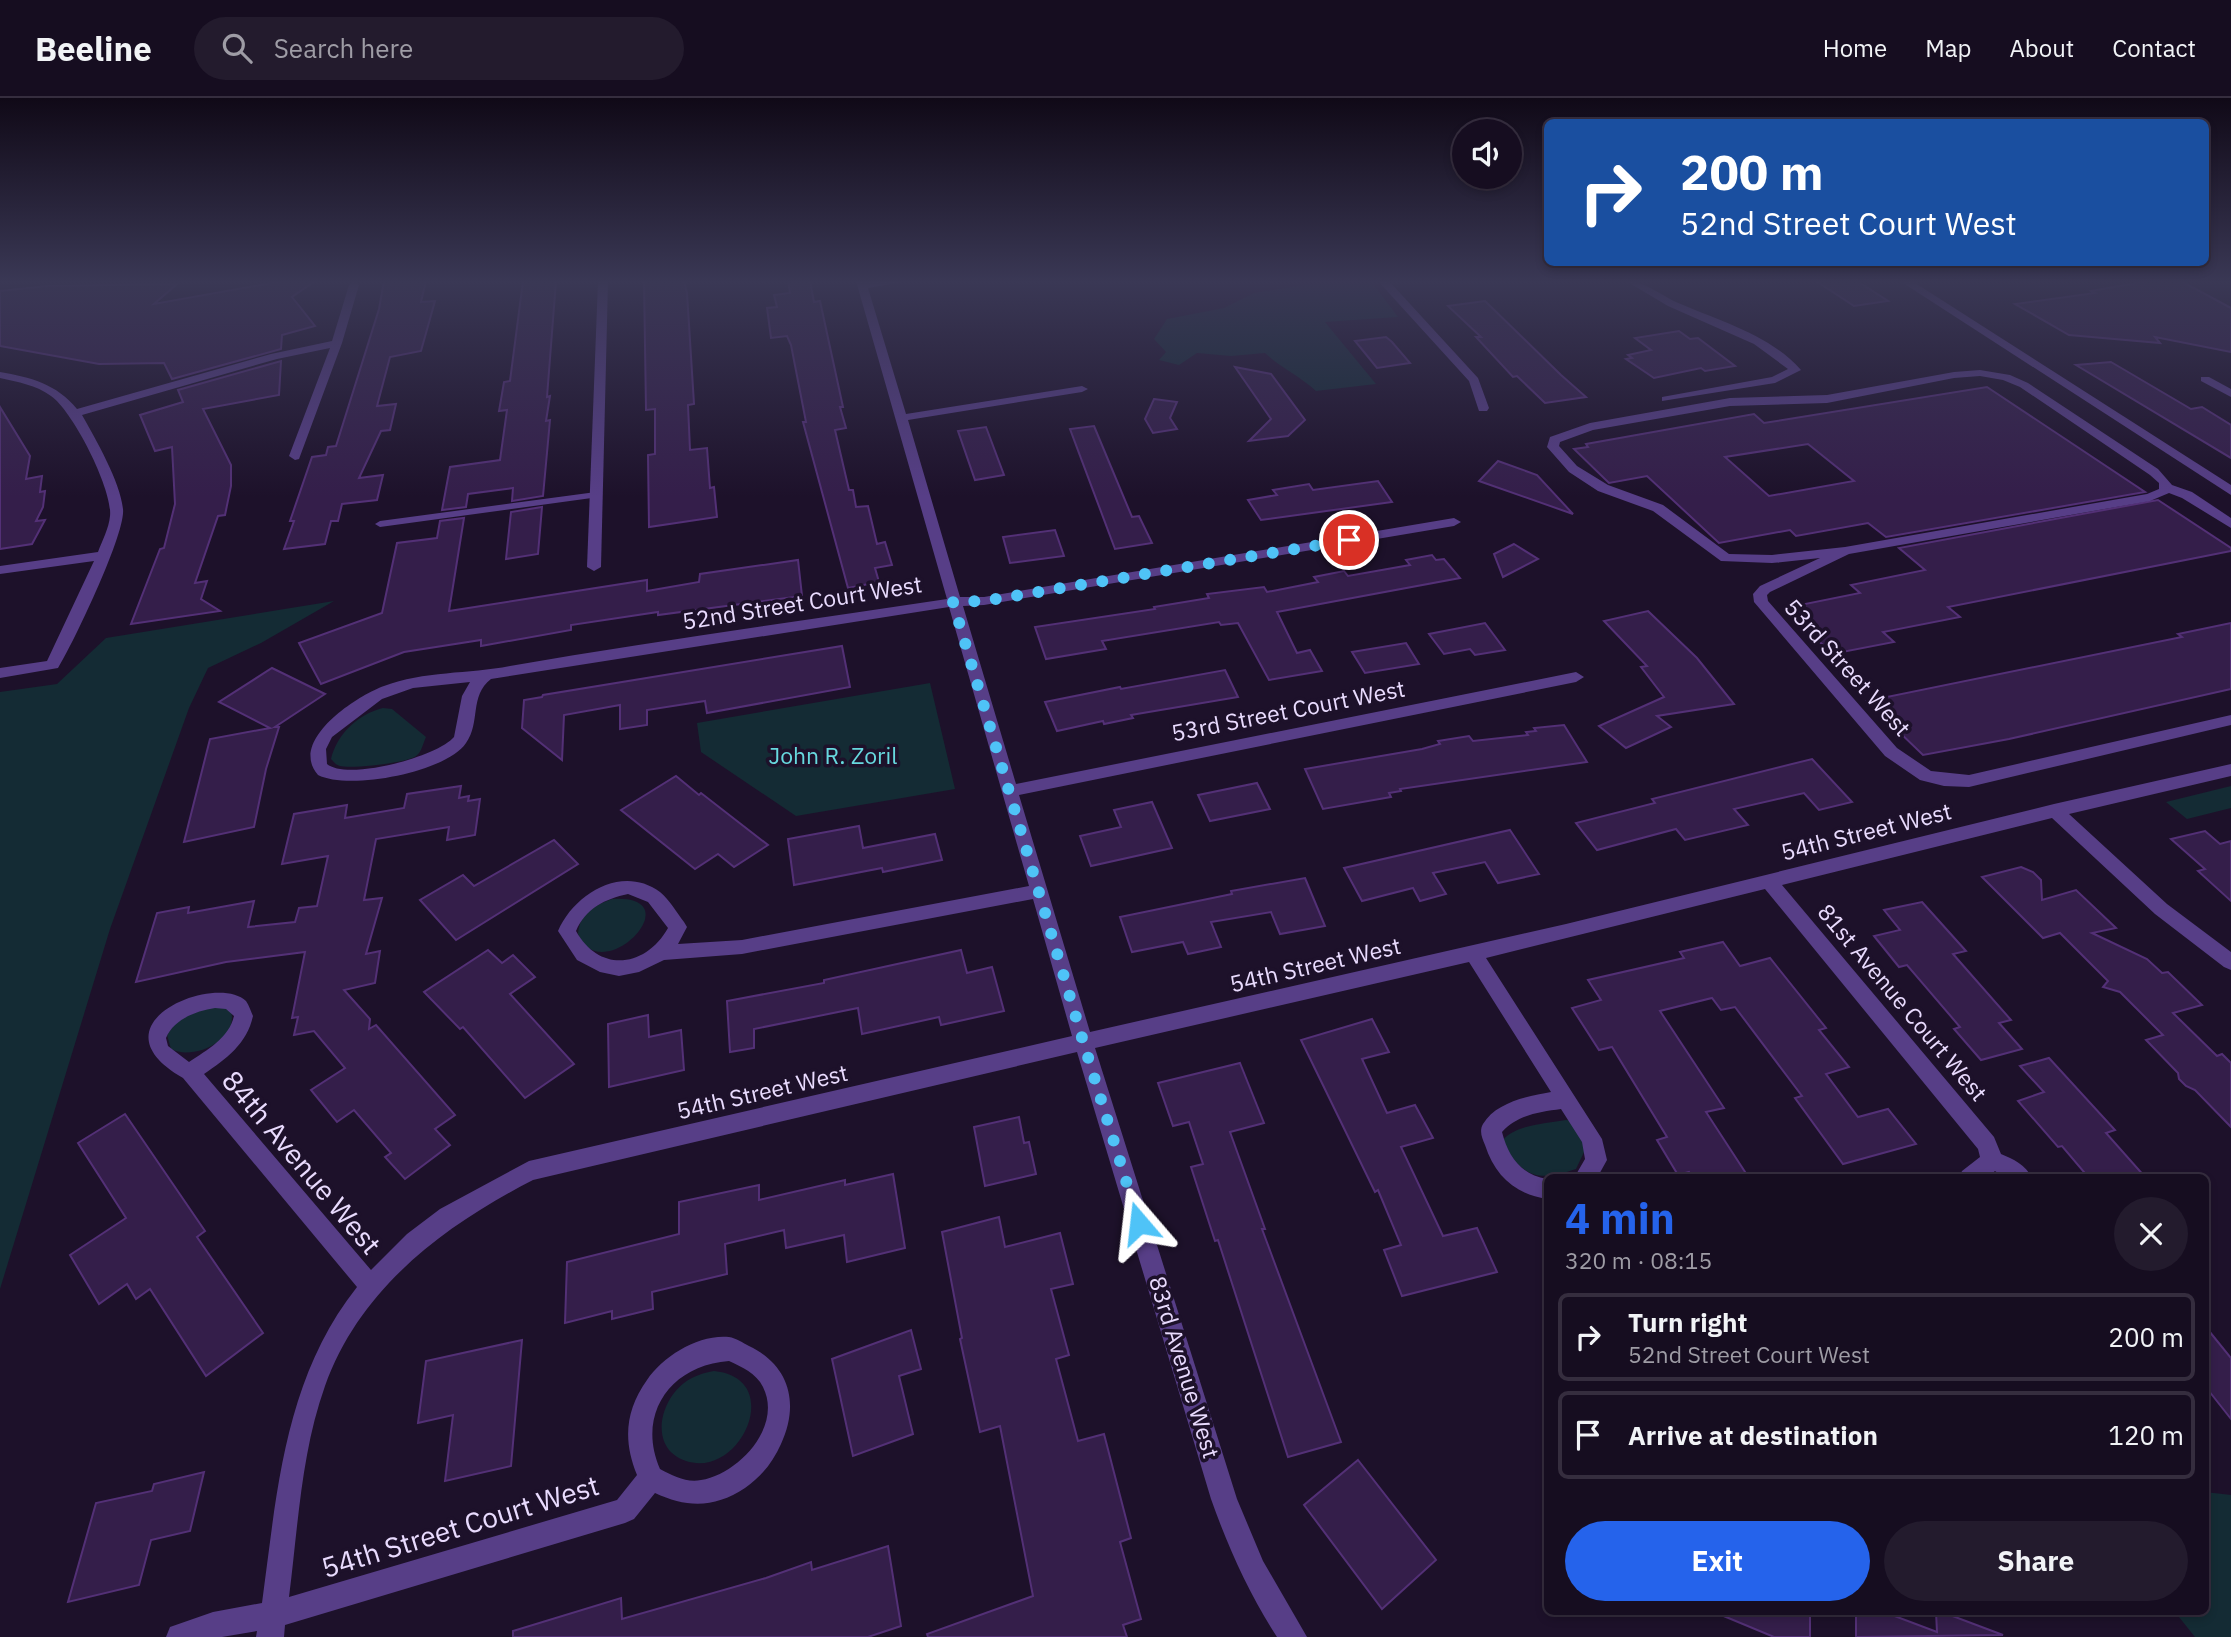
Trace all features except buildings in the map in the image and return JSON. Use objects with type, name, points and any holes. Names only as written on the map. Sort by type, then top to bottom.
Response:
[{"type":"street","points":[[76,413],[290,353]]},
{"type":"street","points":[[295,456],[333,353]]},
{"type":"street","points":[[594,567],[601,353]]},
{"type":"street","name":"83rd Avenue West","points":[[882,353],[1083,1041],[1242,1549],[1269,1602],[1293,1637]]},
{"type":"street","points":[[1449,353],[1474,380],[1483,408]]},
{"type":"street","points":[[1666,399],[1775,380],[1795,370],[1771,353]]},
{"type":"street","points":[[2018,353],[2231,491]]},
{"type":"street","points":[[1845,551],[1772,559],[1726,558],[1658,508],[1602,488],[1573,469],[1553,447],[1554,440],[1590,427],[1730,402],[1827,399],[1980,373],[2006,377],[2024,385],[2154,472],[2165,481],[2166,487],[2187,495],[2231,524]]},
{"type":"street","points":[[0,375],[23,380],[51,391],[76,413],[113,492],[117,517],[104,555],[54,665],[0,673]]},
{"type":"street","points":[[2205,379],[2231,394]]},
{"type":"street","points":[[901,418],[1082,390]]},
{"type":"street","points":[[2087,428],[2126,422]]},
{"type":"street","name":"53rd Street West","points":[[2166,487],[2164,491],[2150,497],[1845,551],[1765,589],[1760,594],[1760,602],[1879,741],[1926,776],[1969,781],[2231,720]]},
{"type":"street","name":"52nd Street Court West","points":[[488,674],[470,691],[461,738],[457,745],[446,752],[418,764],[345,775],[331,775],[321,770],[318,765],[322,739],[379,693],[407,684],[488,674],[953,602],[984,601],[1454,522]]},
{"type":"street","points":[[0,570],[104,555]]},
{"type":"street","name":"53rd Street Court West","points":[[1010,791],[1576,677]]},
{"type":"street","name":"54th Street West","points":[[272,1626],[297,1450],[306,1409],[322,1367],[338,1336],[371,1287],[424,1235],[482,1196],[529,1171],[1473,953],[2231,769]]},
{"type":"street","points":[[2054,810],[2161,909],[2231,962]]},
{"type":"street","name":"81st Avenue Court West","points":[[1768,880],[1987,1144],[1992,1160],[2007,1166],[2016,1174]]},
{"type":"street","points":[[661,953],[678,926],[654,897],[629,887],[596,896],[572,918],[567,931],[572,943],[587,960],[620,969],[641,964],[661,953],[742,947],[1039,891]]},
{"type":"street","points":[[1473,953],[1592,1139],[1596,1160],[1587,1174]]},
{"type":"street","name":"84th Avenue West","points":[[190,1072],[371,1287]]},
{"type":"street","points":[[1544,1189],[1519,1181],[1504,1165],[1495,1149],[1491,1130],[1498,1118],[1510,1113],[1541,1103],[1566,1099]]},
{"type":"street","points":[[1975,1174],[1992,1160]]},
{"type":"street","points":[[730,1349],[750,1355],[765,1367],[776,1384],[780,1406],[776,1430],[764,1453],[747,1473],[724,1487],[700,1493],[677,1491],[651,1478],[639,1440],[641,1417],[651,1394],[666,1375],[697,1355],[730,1349]]},
{"type":"street","name":"54th Street Court West","points":[[180,1637],[213,1625],[272,1626],[625,1510],[651,1478]]},
{"type":"lane","points":[[380,524],[596,495]]},
{"type":"green space","points":[[1165,353],[1350,353],[1376,384],[1316,391],[1265,353],[1231,356],[1197,353],[1179,365],[1159,360]]},
{"type":"green space","points":[[334,601],[261,643],[208,668],[189,708],[110,929],[0,1289],[0,692],[57,684],[106,638]]},
{"type":"green space","name":"John R. Zoril","points":[[930,683],[955,789],[796,816],[701,752],[697,723]]},
{"type":"green space","points":[[383,708],[392,709],[426,737],[418,754],[411,759],[379,765],[346,767],[335,764],[331,759],[343,733],[365,715]]},
{"type":"green space","points":[[2231,786],[2231,808],[2187,819],[2166,802]]},
{"type":"green space","points":[[612,899],[635,901],[645,910],[644,923],[635,936],[621,947],[605,952],[589,949],[578,934],[581,921],[594,907]]},
{"type":"green space","points":[[218,1004],[231,1011],[232,1021],[221,1039],[202,1050],[180,1052],[171,1049],[167,1035],[178,1019]]},
{"type":"green space","points":[[1575,1121],[1586,1148],[1576,1169],[1544,1176],[1532,1174],[1517,1163],[1500,1143],[1521,1128]]},
{"type":"green space","points":[[714,1371],[736,1378],[748,1391],[751,1407],[748,1425],[738,1442],[724,1456],[706,1463],[686,1461],[674,1455],[667,1446],[662,1425],[664,1413],[675,1391],[684,1383],[698,1375]]},
{"type":"green space","points":[[2209,1492],[2231,1495],[2231,1637],[2195,1637],[2177,1615],[2209,1615]]},
{"type":"route","points":[[1139,1223],[953,602],[984,601],[1349,540]]}]
